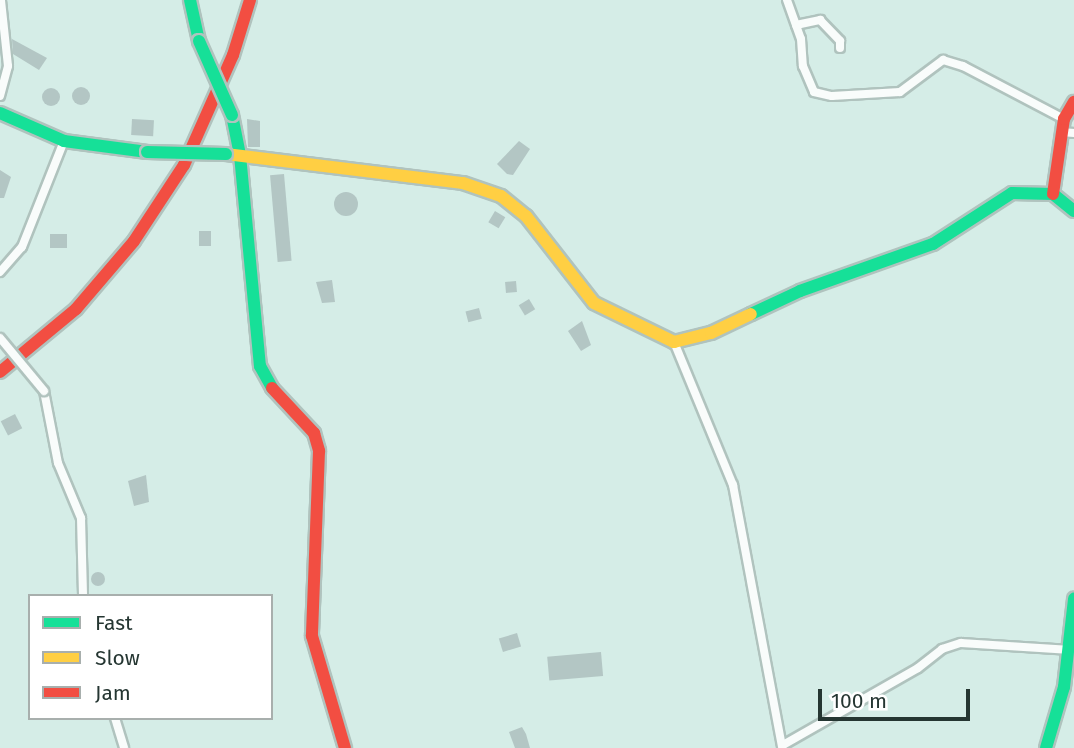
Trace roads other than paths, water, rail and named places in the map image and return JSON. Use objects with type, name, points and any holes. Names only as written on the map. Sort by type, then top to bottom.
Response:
[{"type":"main road","points":[[190,0],[199,41],[232,115],[240,155],[260,366],[277,396],[314,433],[319,451],[312,636],[345,748]]},
{"type":"main road","points":[[0,372],[76,309],[134,241],[184,165],[233,55],[250,0]]},
{"type":"main road","points":[[1053,194],[1074,102]]},
{"type":"main road","points":[[0,113],[64,141],[147,152],[240,155],[463,183],[500,196],[526,216],[594,303],[674,342],[711,333],[800,291],[933,244],[1012,193],[1053,194],[1074,211]]},
{"type":"main road","points":[[1046,748],[1064,687],[1074,599]]},
{"type":"street","points":[[787,0],[796,25],[803,66],[814,92],[832,96],[900,92],[943,61],[963,66],[1066,128]]},
{"type":"street","points":[[0,96],[8,66],[2,2]]},
{"type":"street","points":[[796,25],[820,20],[840,41],[840,48]]},
{"type":"street","points":[[0,272],[22,247],[64,141]]},
{"type":"street","points":[[0,338],[44,391],[58,463],[81,518],[83,594]]},
{"type":"street","points":[[674,342],[733,485],[768,691],[782,747],[918,668],[942,649],[961,643],[1070,650]]},
{"type":"street","points":[[116,720],[124,748]]}]
